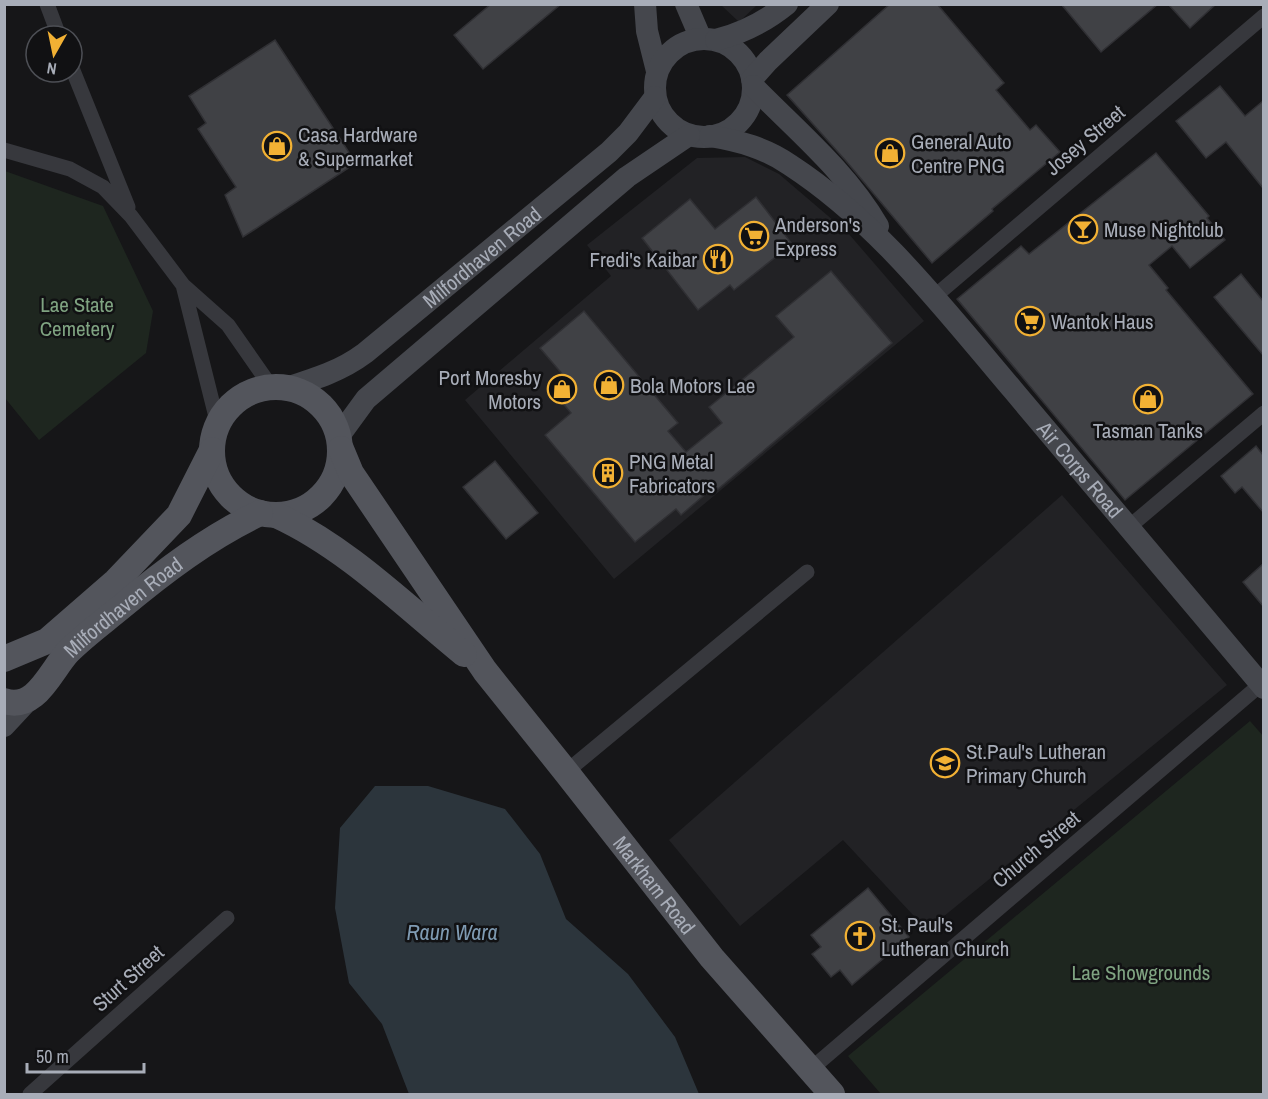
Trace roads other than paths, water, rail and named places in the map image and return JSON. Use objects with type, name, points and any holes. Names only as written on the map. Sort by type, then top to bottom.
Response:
[{"type":"main road","points":[[645,4],[647,31],[657,71],[655,97],[660,110],[677,129],[700,135],[720,134],[734,127],[745,116],[752,101],[753,82],[750,70],[731,46],[709,39],[686,4]]},
{"type":"main road","points":[[657,71],[667,55],[682,44],[739,34],[755,27],[787,4]]},
{"type":"main road","points":[[753,82],[768,61],[828,4]]},
{"type":"main road","name":"Air Corps Road","points":[[753,82],[853,188],[895,255]]},
{"type":"main road","name":"Milfordhaven Road","points":[[279,388],[326,375],[352,363],[365,353],[609,152],[628,133],[655,97]]},
{"type":"main road","name":"Air Corps Road","points":[[700,135],[759,148],[789,164],[833,196],[867,227],[934,297],[1262,687]]},
{"type":"main road","name":"Milfordhaven Road","points":[[340,443],[356,411],[375,391],[627,177],[700,135]]},
{"type":"main road","points":[[279,388],[299,391],[317,401],[331,417],[340,443],[338,470],[329,488],[314,502],[296,512],[268,514],[240,504],[225,489],[215,471],[212,450],[218,425],[225,411],[240,398],[259,389],[279,388]]},
{"type":"main road","name":"Markham Road","points":[[340,443],[351,472],[485,671],[712,958],[832,1095]]},
{"type":"main road","name":"Milfordhaven Road","points":[[9,653],[47,641],[116,581],[179,515],[212,450]]},
{"type":"main road","name":"Milfordhaven Road","points":[[4,726],[36,693],[67,654],[149,584],[234,525],[268,514]]},
{"type":"main road","name":"Markham Road","points":[[268,514],[301,526],[326,542],[485,671]]},
{"type":"main road","points":[[4,701],[15,704],[36,693],[41,675],[31,660],[9,653]]},
{"type":"street","points":[[47,4],[54,24]]},
{"type":"street","name":"Josey Street","points":[[934,297],[1263,16]]},
{"type":"street","points":[[78,84],[131,216]]},
{"type":"street","points":[[4,150],[70,169],[103,187],[131,216],[183,285],[228,325],[279,388]]},
{"type":"street","points":[[183,285],[218,425]]},
{"type":"street","points":[[1129,528],[1263,413]]},
{"type":"street","points":[[566,772],[807,572]]},
{"type":"street","name":"Church Street","points":[[811,1069],[1262,687]]},
{"type":"street","name":"Sturt Street","points":[[30,1095],[227,918]]},
{"type":"water","name":"Raun Wara","points":[[375,786],[428,786],[505,809],[540,854],[566,919],[628,974],[675,1037],[699,1094],[409,1094],[382,1024],[349,983],[335,908],[340,828]]},
{"type":"place","name":"Casa Hardware & Supermarket","points":[[277,146]]},
{"type":"place","name":"General Auto Centre PNG","points":[[890,153]]},
{"type":"place","name":"Muse Nightclub","points":[[1083,229]]},
{"type":"place","name":"Anderson's Express","points":[[754,236]]},
{"type":"place","name":"Fredi's Kaibar","points":[[718,259]]},
{"type":"place","name":"Wantok Haus","points":[[1030,321]]},
{"type":"place","name":"Bola Motors Lae","points":[[609,385]]},
{"type":"place","name":"Port Moresby Motors","points":[[562,389]]},
{"type":"place","name":"Tasman Tanks","points":[[1148,399]]},
{"type":"place","name":"PNG Metal Fabricators","points":[[608,473]]},
{"type":"place","name":"St.Paul's Lutheran Primary Church","points":[[945,763]]},
{"type":"place","name":"St. Paul's Lutheran Church","points":[[860,936]]},
{"type":"park label","name":"Lae State Cemetery","points":[[77,316]]},
{"type":"park label","name":"Lae Showgrounds","points":[[1141,972]]}]
